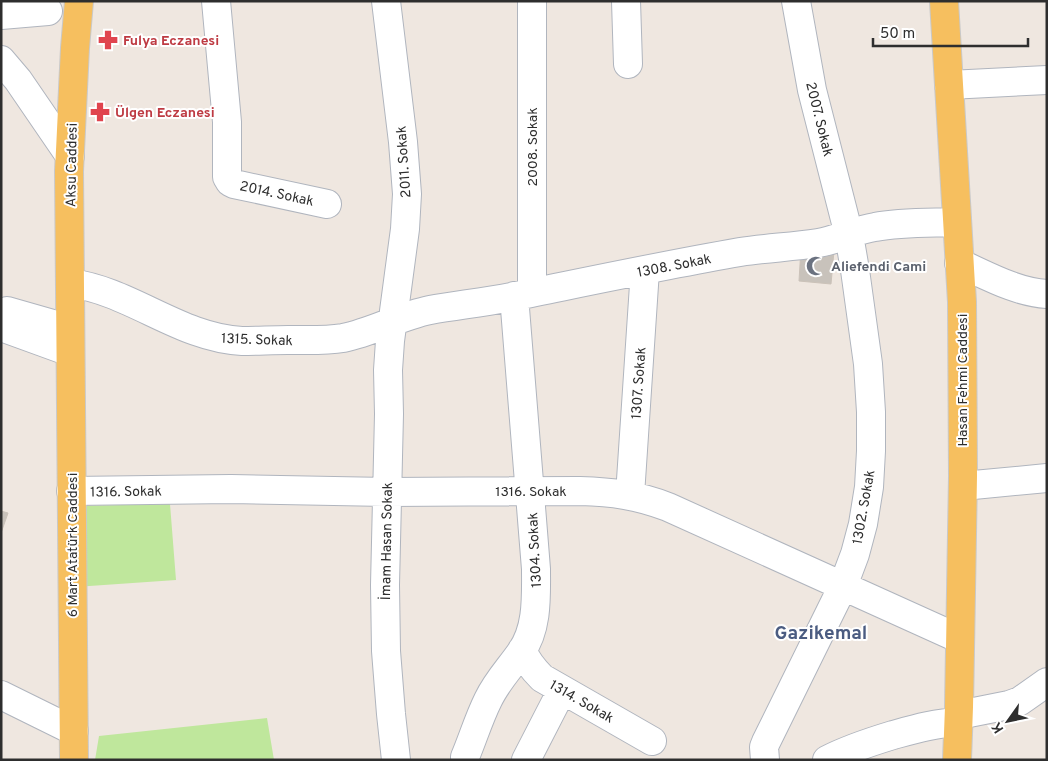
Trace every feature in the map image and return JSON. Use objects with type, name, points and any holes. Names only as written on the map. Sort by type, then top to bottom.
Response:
[{"type":"main road","name":"Aksu Caddesi","points":[[70,340],[70,156],[79,1]]},
{"type":"main road","name":"Hasan Fehmi Caddesi","points":[[944,1],[962,302],[963,486],[957,760]]},
{"type":"main road","name":"6 Mart Atatürk Caddesi","points":[[70,340],[74,760]]},
{"type":"street","name":"2014. Sokak","points":[[216,1],[227,122],[227,177],[234,184],[327,204]]},
{"type":"street","name":"2011. Sokak","points":[[386,1],[403,142],[407,194],[404,237],[393,322]]},
{"type":"street","name":"2008. Sokak","points":[[523,294],[532,1]]},
{"type":"street","points":[[626,1],[628,64]]},
{"type":"street","name":"2007. Sokak","points":[[796,1],[812,90],[849,235]]},
{"type":"street","points":[[1,15],[48,11]]},
{"type":"street","points":[[1,60],[18,80],[70,156]]},
{"type":"street","points":[[949,85],[1047,80]]},
{"type":"street","name":"1308. Sokak","points":[[393,322],[430,310],[645,270],[743,252],[832,241],[865,229],[882,226],[957,222]]},
{"type":"street","name":"1302. Sokak","points":[[765,760],[764,747],[766,742],[842,586],[854,554],[869,487],[872,451],[868,364],[849,235]]},
{"type":"street","points":[[960,263],[1016,288],[1047,294]]},
{"type":"street","name":"1307. Sokak","points":[[630,495],[645,270]]},
{"type":"street","name":"1315. Sokak","points":[[70,282],[126,300],[193,331],[226,339],[243,341],[326,340],[344,338],[393,322]]},
{"type":"street","name":"1304. Sokak","points":[[465,759],[489,699],[499,680],[522,650],[532,625],[535,609],[536,569],[530,491],[523,294]]},
{"type":"street","points":[[1,309],[70,340]]},
{"type":"street","name":"İmam Hasan Sokak","points":[[393,322],[388,370],[389,414],[385,585],[386,651],[396,760]]},
{"type":"street","points":[[1,327],[70,340]]},
{"type":"street","points":[[963,486],[1047,478]]},
{"type":"street","name":"1316. Sokak","points":[[71,491],[231,489],[387,492],[580,490],[630,495],[668,507],[960,639]]},
{"type":"street","name":"1314. Sokak","points":[[522,650],[526,660],[542,678],[652,741]]},
{"type":"street","points":[[827,760],[858,746],[925,726],[1009,705],[1020,701],[1047,682]]},
{"type":"street","points":[[526,760],[562,690]]},
{"type":"street","points":[[1,695],[74,731]]},
{"type":"green space","points":[[170,504],[176,580],[75,587],[73,506]]},
{"type":"green space","points":[[267,718],[274,760],[95,760],[99,736]]},
{"type":"building","name":"Aliefendi Cami","points":[[801,248],[834,251],[831,284],[799,281]]},
{"type":"building","points":[[1,511],[8,513],[1,533]]},
{"type":"place","name":"Fulya Eczanesi","points":[[108,40]]},
{"type":"place","name":"Ülgen Eczanesi","points":[[100,112]]},
{"type":"place","name":"Aliefendi Cami","points":[[816,266]]},
{"type":"district","name":"Gazikemal","points":[[821,632]]}]
